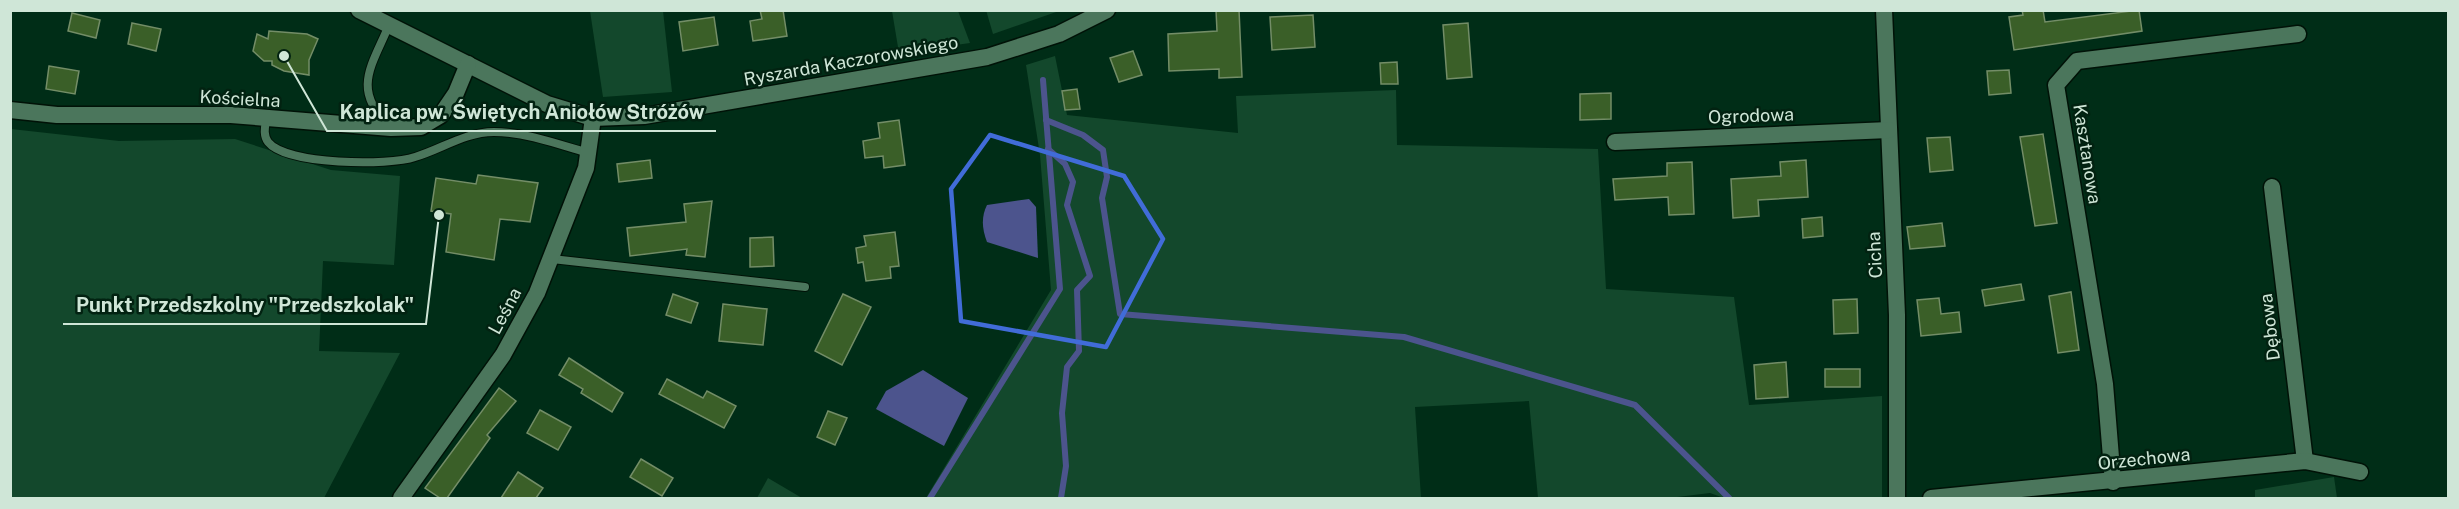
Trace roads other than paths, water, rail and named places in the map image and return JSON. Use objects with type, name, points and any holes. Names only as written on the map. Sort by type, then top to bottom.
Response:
[{"type":"street","points":[[359,10],[468,64]]},
{"type":"street","name":"Ryszarda Kaczorowskiego","points":[[468,64],[547,104],[593,118],[644,116],[987,57],[1059,34],[1107,10]]},
{"type":"street","name":"Cicha","points":[[1884,10],[1897,315],[1898,498]]},
{"type":"street","name":"Kasztanowa","points":[[2113,482],[2105,384],[2056,85],[2077,61],[2298,34]]},
{"type":"street","name":"Kościelna","points":[[10,110],[57,115],[231,115],[266,120],[392,128],[422,127],[435,120],[456,93],[468,64]]},
{"type":"street","name":"Leśna","points":[[401,498],[503,355],[552,259],[586,168],[593,118]]},
{"type":"street","name":"Ogrodowa","points":[[1615,142],[1889,130]]},
{"type":"street","name":"Dębowa","points":[[2272,188],[2306,461]]},
{"type":"street","name":"Orzechowa","points":[[1931,498],[2113,482],[2306,461],[2360,472]]},
{"type":"lane","points":[[389,25],[371,60],[366,89],[370,104],[392,128]]},
{"type":"lane","points":[[266,120],[264,134],[269,142],[282,152],[315,160],[414,158],[470,135],[493,132],[519,135],[588,153]]},
{"type":"lane","points":[[552,259],[805,287]]},
{"type":"water","points":[[1029,199],[1036,207],[1038,258],[987,242],[983,223],[987,205]]},
{"type":"water","points":[[923,370],[968,398],[944,446],[876,409],[886,391]]},
{"type":"waterway","points":[[930,498],[1060,289],[1043,80]]},
{"type":"waterway","points":[[1046,120],[1083,135],[1103,150],[1107,177],[1102,198],[1120,314],[1404,337],[1635,405],[1729,498]]},
{"type":"waterway","points":[[1048,149],[1065,164],[1073,182],[1067,205],[1090,276],[1077,290],[1079,351],[1067,367],[1062,413],[1066,466],[1061,498]]},
{"type":"place","name":"Kaplica pw. Świętych Aniołów Stróżów","points":[[284,56]]},
{"type":"place","name":"Punkt Przedszkolny \"Przedszkolak\"","points":[[439,215]]}]
